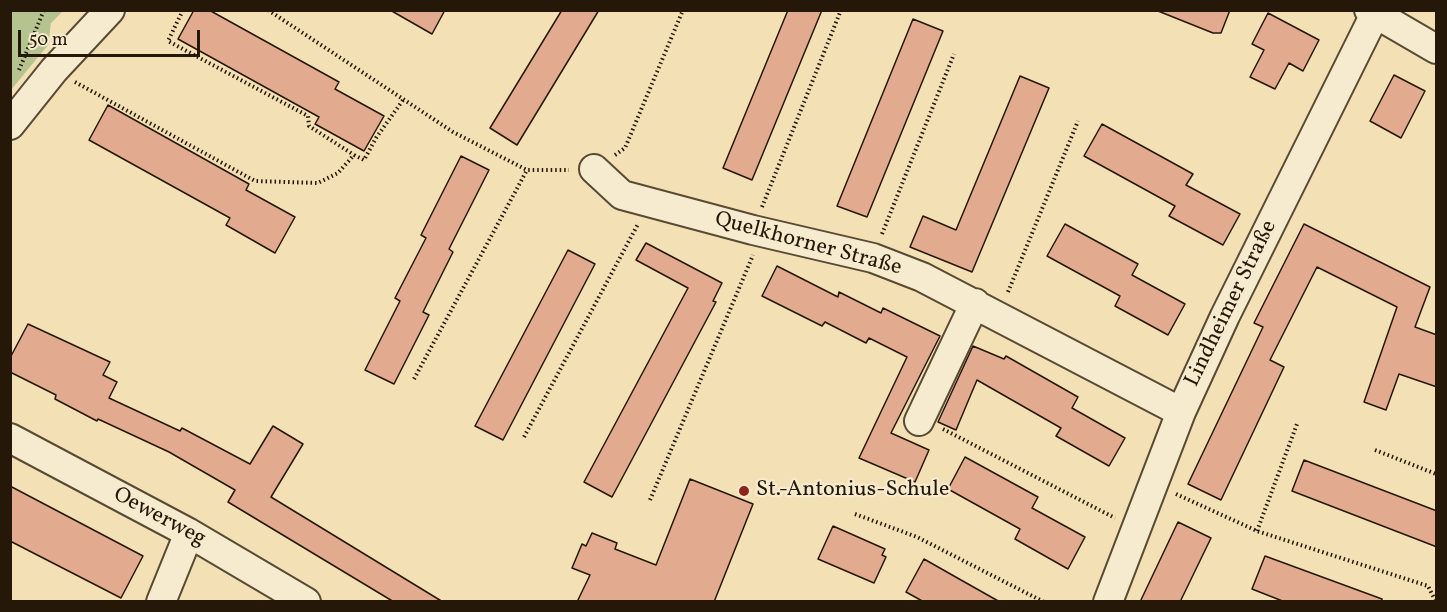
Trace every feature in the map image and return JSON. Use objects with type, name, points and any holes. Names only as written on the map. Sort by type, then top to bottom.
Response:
[{"type":"street","points":[[10,125],[54,70],[110,10]]},
{"type":"street","points":[[1372,12],[1437,49]]},
{"type":"street","name":"Lindheimer Straße","points":[[1107,602],[1138,527],[1180,412],[1372,12]]},
{"type":"street","name":"Quelkhorner Straße","points":[[594,170],[621,195],[873,258],[985,308],[1180,412]]},
{"type":"street","points":[[919,421],[985,308]]},
{"type":"street","name":"Oewerweg","points":[[10,438],[189,533],[306,602]]},
{"type":"street","points":[[161,602],[189,533]]},
{"type":"path","points":[[15,78],[44,10]]},
{"type":"path","points":[[183,10],[168,41],[308,116],[309,126],[364,160],[375,138],[403,100]]},
{"type":"path","points":[[267,10],[453,132],[527,170],[594,170],[625,148],[683,10]]},
{"type":"path","points":[[650,500],[758,231],[841,10]]},
{"type":"path","points":[[873,258],[954,54]]},
{"type":"path","points":[[54,70],[255,181],[318,183],[338,173],[354,154]]},
{"type":"path","points":[[985,308],[1008,293],[1078,121]]},
{"type":"path","points":[[414,379],[527,170]]},
{"type":"path","points":[[524,437],[650,202]]},
{"type":"path","points":[[919,421],[956,434],[1117,519],[1138,527]]},
{"type":"path","points":[[1257,531],[1298,424]]},
{"type":"path","points":[[1375,450],[1437,474]]},
{"type":"path","points":[[1153,484],[1257,531],[1428,586],[1436,602]]},
{"type":"path","points":[[855,514],[917,537],[1044,602]]},
{"type":"green space","points":[[11,10],[63,11],[51,23],[48,45],[11,90]]},
{"type":"building","points":[[194,10],[209,10],[339,82],[335,89],[384,116],[364,151],[315,124],[319,117],[178,39]]},
{"type":"building","points":[[390,10],[445,10],[432,34]]},
{"type":"building","points":[[562,10],[599,10],[517,145],[490,128]]},
{"type":"building","points":[[788,10],[822,10],[752,180],[723,168]]},
{"type":"building","points":[[1230,10],[1221,33],[1213,33],[1158,11]]},
{"type":"building","points":[[1268,13],[1319,40],[1303,71],[1289,63],[1275,89],[1250,77],[1264,50],[1252,44]]},
{"type":"building","points":[[913,19],[943,31],[867,217],[837,206]]},
{"type":"building","points":[[1394,75],[1425,91],[1401,138],[1370,121]]},
{"type":"building","points":[[1020,76],[1049,88],[972,272],[910,247],[923,216],[956,230]]},
{"type":"building","points":[[108,105],[249,184],[246,190],[295,217],[275,253],[226,225],[230,218],[89,140]]},
{"type":"building","points":[[1102,124],[1193,174],[1186,185],[1240,214],[1223,245],[1169,216],[1175,206],[1084,156]]},
{"type":"building","points":[[461,156],[489,170],[449,249],[453,252],[423,312],[429,315],[394,384],[365,370],[400,301],[395,298],[426,238],[421,235]]},
{"type":"building","points":[[1065,224],[1138,264],[1132,275],[1185,304],[1168,335],[1115,306],[1120,296],[1047,256]]},
{"type":"building","points":[[1304,224],[1430,287],[1415,327],[1437,335],[1437,387],[1399,374],[1386,410],[1364,402],[1397,307],[1317,267],[1270,360],[1284,367],[1221,500],[1188,484],[1263,327],[1254,323]]},
{"type":"building","points":[[646,243],[722,283],[713,301],[716,302],[612,497],[584,482],[688,288],[636,260]]},
{"type":"building","points":[[568,250],[595,264],[503,440],[475,426]]},
{"type":"building","points":[[777,266],[838,297],[839,292],[881,313],[883,308],[940,336],[891,433],[929,450],[915,482],[859,458],[907,357],[869,338],[866,343],[825,322],[822,326],[762,296]]},
{"type":"building","points":[[28,324],[110,362],[103,375],[117,382],[109,398],[180,431],[182,428],[250,464],[273,426],[303,444],[271,497],[443,602],[394,602],[228,502],[235,490],[169,452],[98,419],[97,421],[55,399],[56,395],[10,372],[10,358]]},
{"type":"building","points":[[973,346],[1004,359],[1006,356],[1078,397],[1072,408],[1125,438],[1109,466],[1056,436],[1061,428],[977,380],[956,430],[938,422]]},
{"type":"building","points":[[965,457],[1038,497],[1032,508],[1085,537],[1068,569],[1015,539],[1020,529],[948,489]]},
{"type":"building","points":[[1304,460],[1437,511],[1437,547],[1292,491]]},
{"type":"building","points":[[690,479],[753,504],[714,602],[577,602],[590,575],[572,568],[582,544],[586,546],[592,533],[617,543],[615,549],[656,565]]},
{"type":"building","points":[[10,486],[143,556],[121,598],[10,541]]},
{"type":"building","points":[[1178,522],[1211,538],[1180,602],[1140,602]]},
{"type":"building","points":[[833,526],[885,549],[882,555],[886,557],[874,583],[818,559]]},
{"type":"building","points":[[1265,556],[1382,599],[1382,602],[1285,602],[1252,589]]},
{"type":"building","points":[[924,559],[1000,602],[924,602],[906,592]]},
{"type":"place","name":"St.-Antonius-Schule","points":[[744,491]]}]
